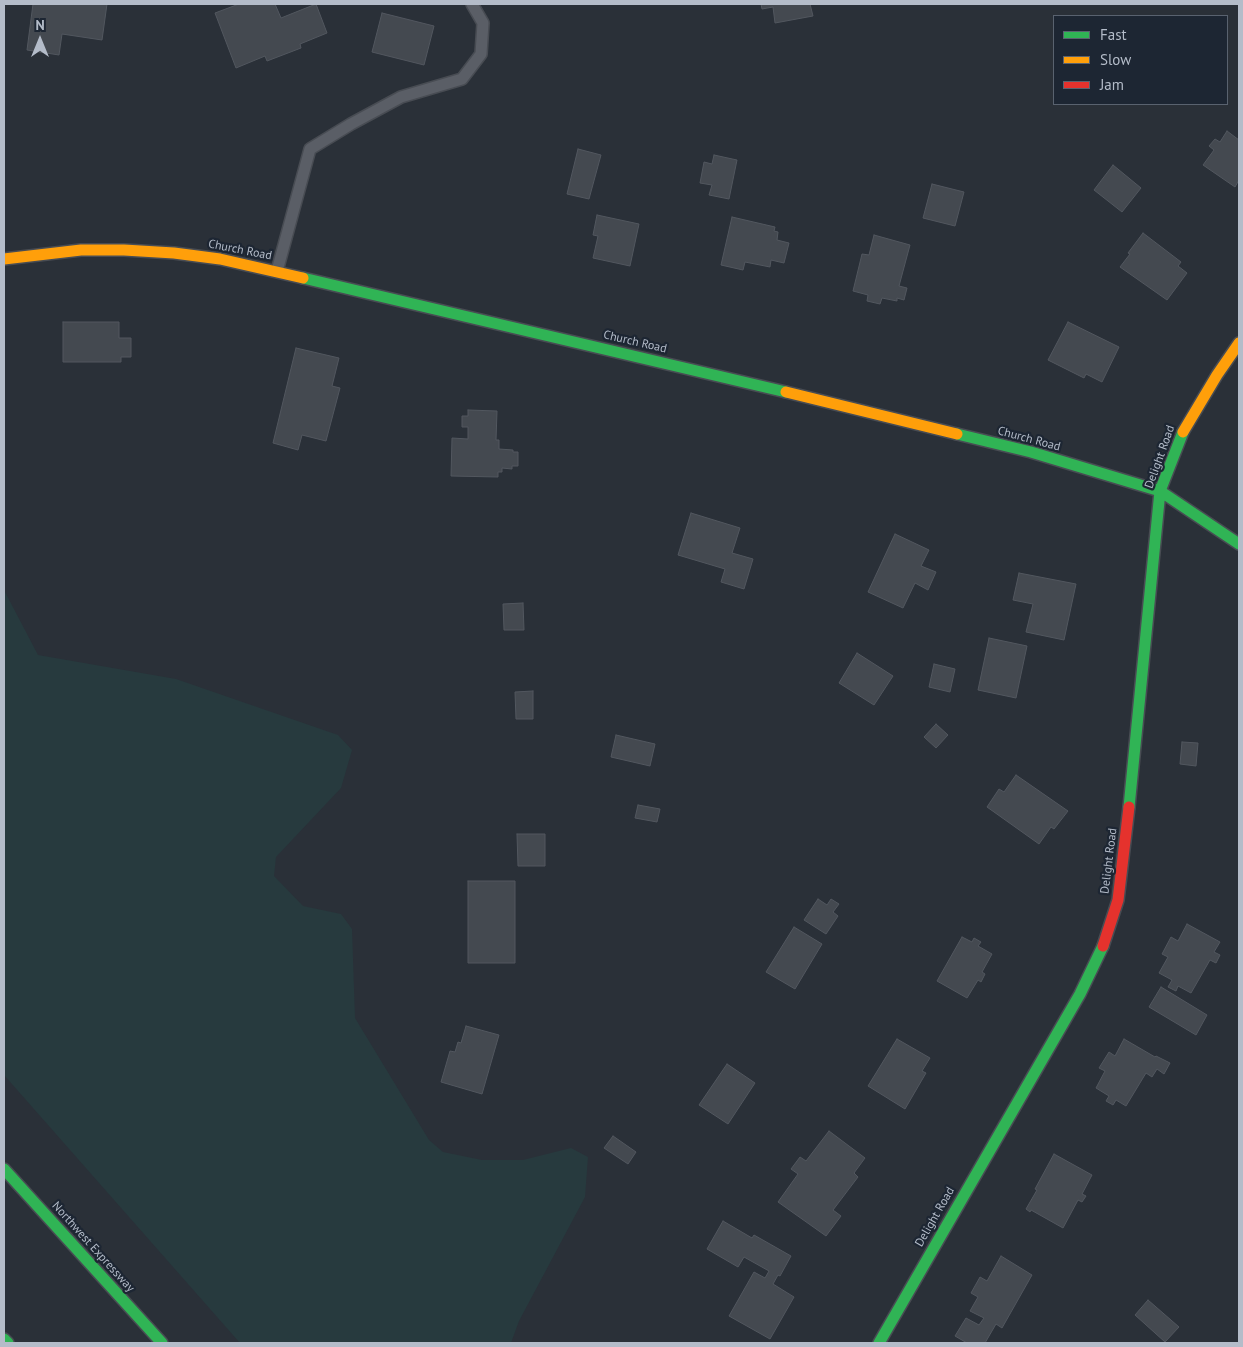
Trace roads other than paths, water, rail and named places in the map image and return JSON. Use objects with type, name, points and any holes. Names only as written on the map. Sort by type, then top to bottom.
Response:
[{"type":"main road","name":"Church Road","points":[[4,259],[82,250],[124,250],[174,253],[220,259],[277,271],[780,390],[1022,450],[1160,491],[1239,544]]},
{"type":"main road","name":"Delight Road","points":[[879,1343],[1080,994],[1105,941],[1118,900],[1125,846],[1160,491],[1182,431],[1239,343]]},
{"type":"main road","name":"Northwest Expressway","points":[[4,1169],[162,1343]]},
{"type":"main road","points":[[4,1339],[8,1343]]},
{"type":"lane","points":[[277,271],[310,149],[401,97],[462,79],[482,54],[483,22],[472,4]]}]
